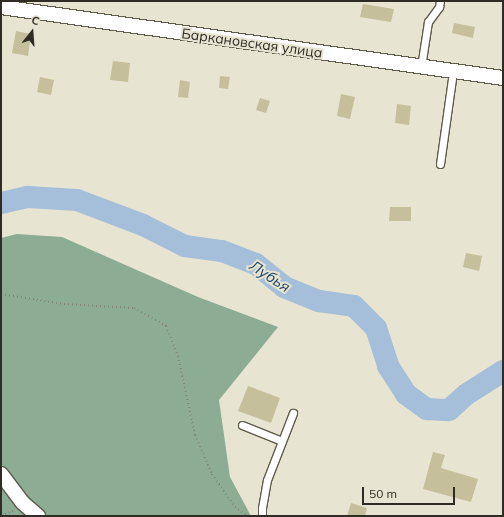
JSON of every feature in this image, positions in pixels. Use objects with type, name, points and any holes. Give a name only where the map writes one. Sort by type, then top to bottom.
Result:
[{"type":"street","name":"Баркановская улица","points":[[1,7],[503,78]]},
{"type":"street","points":[[1,474],[23,503],[38,516]]},
{"type":"lane","points":[[421,67],[428,22],[439,7],[440,1]]},
{"type":"lane","points":[[440,164],[453,71]]},
{"type":"lane","points":[[262,516],[262,508],[268,480],[293,413]]},
{"type":"lane","points":[[242,425],[282,441]]},
{"type":"path","points":[[1,294],[64,304],[134,308],[166,326],[178,356],[195,435],[212,474],[235,507],[248,516]]},
{"type":"green space","points":[[17,234],[62,237],[198,297],[278,327],[219,400],[230,477],[251,516],[1,516],[1,238]]},
{"type":"building","points":[[363,4],[394,9],[391,22],[360,17]]},
{"type":"building","points":[[454,23],[475,27],[473,38],[452,33]]},
{"type":"building","points":[[16,31],[31,34],[28,56],[12,53]]},
{"type":"building","points":[[113,61],[130,63],[128,82],[110,80]]},
{"type":"building","points":[[220,76],[230,77],[228,89],[219,88]]},
{"type":"building","points":[[40,77],[54,80],[51,95],[37,92]]},
{"type":"building","points":[[180,80],[190,82],[188,98],[178,97]]},
{"type":"building","points":[[341,94],[355,97],[350,119],[337,116]]},
{"type":"building","points":[[260,98],[270,101],[266,113],[256,110]]},
{"type":"building","points":[[397,104],[411,106],[409,125],[395,123]]},
{"type":"building","points":[[390,207],[411,207],[411,221],[389,221]]},
{"type":"building","points":[[466,253],[482,256],[479,271],[463,267]]},
{"type":"building","points":[[248,386],[280,398],[271,423],[238,411]]},
{"type":"building","points":[[433,452],[445,455],[441,468],[478,479],[471,502],[423,489]]},
{"type":"building","points":[[351,503],[367,508],[365,516],[347,516]]},
{"type":"waterway","name":"Лубья","points":[[1,203],[28,197],[77,200],[143,225],[185,246],[222,251],[256,264],[284,287],[319,301],[354,306],[376,328],[388,366],[406,394],[427,409],[449,410],[467,394],[503,371]]}]
